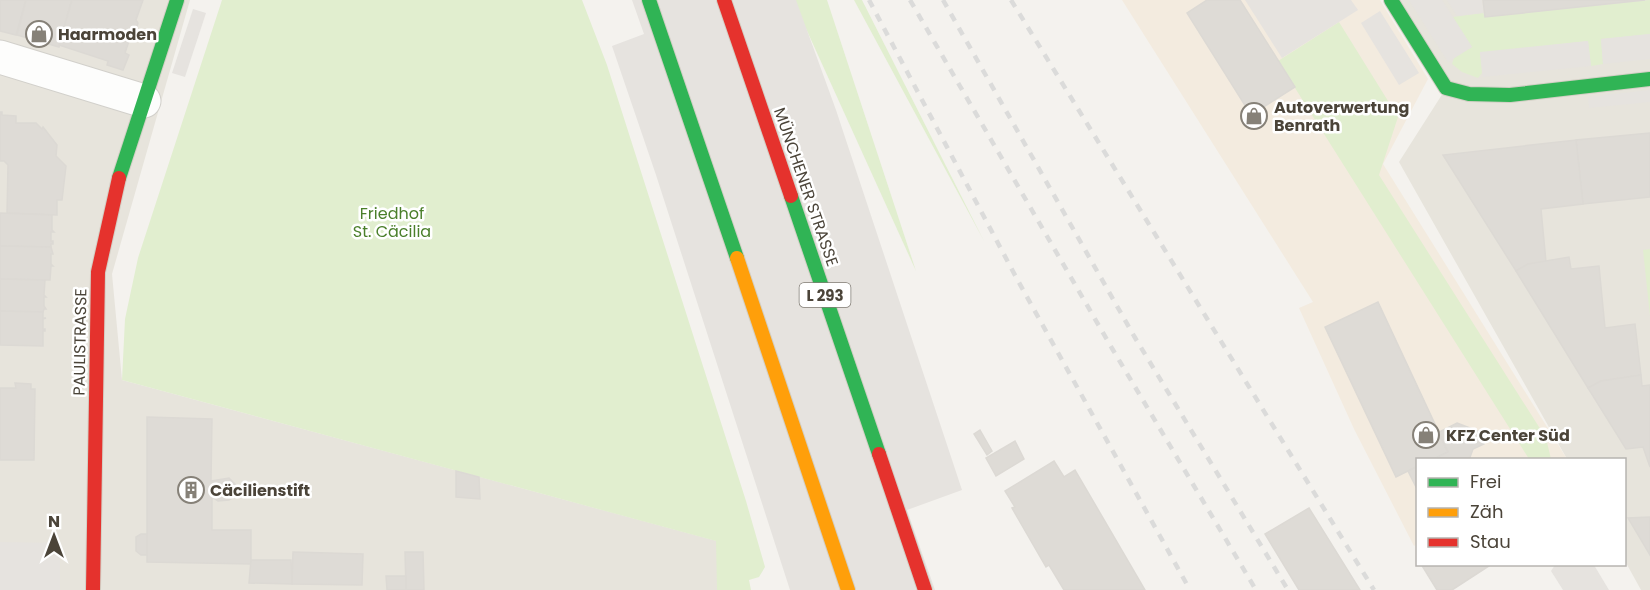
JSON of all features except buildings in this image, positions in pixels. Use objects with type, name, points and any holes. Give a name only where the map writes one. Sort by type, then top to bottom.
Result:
[{"type":"main road","name":"PAULISTRASSE","points":[[93,590],[98,272],[119,177],[130,97],[177,0]]},
{"type":"main road","points":[[649,0],[848,590]]},
{"type":"main road","name":"MÜNCHENER STRASSE","points":[[724,0],[925,590]]},
{"type":"main road","points":[[1391,0],[1446,88],[1469,94],[1510,95],[1650,79]]},
{"type":"street","points":[[0,57],[130,97]]},
{"type":"shaded area","points":[[0,0],[190,0],[112,274],[122,380],[717,541],[727,590],[0,590]]},
{"type":"shaded area","points":[[632,0],[796,0],[836,110],[962,490],[907,510],[935,590],[790,590],[612,46],[644,34]]},
{"type":"shaded area","points":[[1122,0],[1380,0],[1428,79],[1383,164],[1566,458],[1416,458],[1416,544],[1414,546],[1354,429],[1299,308],[1313,302]]},
{"type":"shaded area","points":[[1245,0],[1351,0],[1358,10],[1282,58]]},
{"type":"shaded area","points":[[1399,0],[1650,0],[1650,590],[1641,590],[1626,563],[1626,458],[1566,458],[1399,162],[1450,82]]},
{"type":"shaded area","points":[[1409,0],[1442,0],[1472,47],[1448,62]]},
{"type":"shaded area","points":[[1447,0],[1482,0],[1483,13],[1457,16]]},
{"type":"shaded area","points":[[193,9],[206,13],[185,77],[172,73]]},
{"type":"shaded area","points":[[1380,11],[1419,73],[1399,85],[1361,23]]},
{"type":"shaded area","points":[[1650,34],[1650,59],[1603,64],[1601,39]]},
{"type":"shaded area","points":[[1588,41],[1591,66],[1483,77],[1480,52]]},
{"type":"shaded area","points":[[1650,90],[1650,102],[1589,108],[1588,97]]},
{"type":"shaded area","points":[[0,542],[60,543],[60,590],[0,590]]},
{"type":"shaded area","points":[[1554,566],[1595,566],[1609,590],[1563,590],[1551,571]]},
{"type":"green space","name":"Friedhof St. Cäcilia","points":[[222,0],[582,0],[607,65],[765,567],[759,577],[749,580],[751,590],[717,590],[716,541],[122,380],[125,319],[138,258]]},
{"type":"green space","points":[[793,0],[827,0],[916,271]]},
{"type":"green space","points":[[854,0],[862,0],[984,241]]},
{"type":"green space","points":[[1650,0],[1650,34],[1601,39],[1603,64],[1591,66],[1588,41],[1480,53],[1482,73],[1478,78],[1462,72],[1452,64],[1454,58],[1472,47],[1453,17],[1483,13],[1485,17]]},
{"type":"green space","points":[[1339,22],[1398,117],[1379,175],[1546,438],[1551,458],[1528,458],[1278,61]]},
{"type":"green space","points":[[1650,249],[1650,316],[1643,250]]},
{"type":"railway","points":[[869,0],[1017,279],[1190,590]]},
{"type":"railway","points":[[910,0],[1113,350],[1256,590]]},
{"type":"railway","points":[[943,0],[1134,336],[1288,590]]},
{"type":"railway","points":[[1011,0],[1374,590]]},
{"type":"traffic: fast","points":[[119,178],[177,0]]},
{"type":"traffic: fast","points":[[649,0],[737,258]]},
{"type":"traffic: fast","points":[[1391,0],[1446,88],[1469,94],[1510,95],[1650,79]]},
{"type":"traffic: fast","points":[[791,196],[879,454]]},
{"type":"traffic: slow","points":[[737,258],[848,590]]},
{"type":"traffic: jam","points":[[724,0],[791,196]]},
{"type":"traffic: jam","points":[[93,590],[98,272],[119,178]]},
{"type":"traffic: jam","points":[[879,454],[925,590]]},
{"type":"place","name":"Haarmoden","points":[[39,34]]},
{"type":"place","name":"Autoverwertung Benrath","points":[[1254,116]]},
{"type":"place","name":"KFZ Center Süd","points":[[1426,435]]},
{"type":"place","name":"Cäcilienstift","points":[[191,490]]}]
